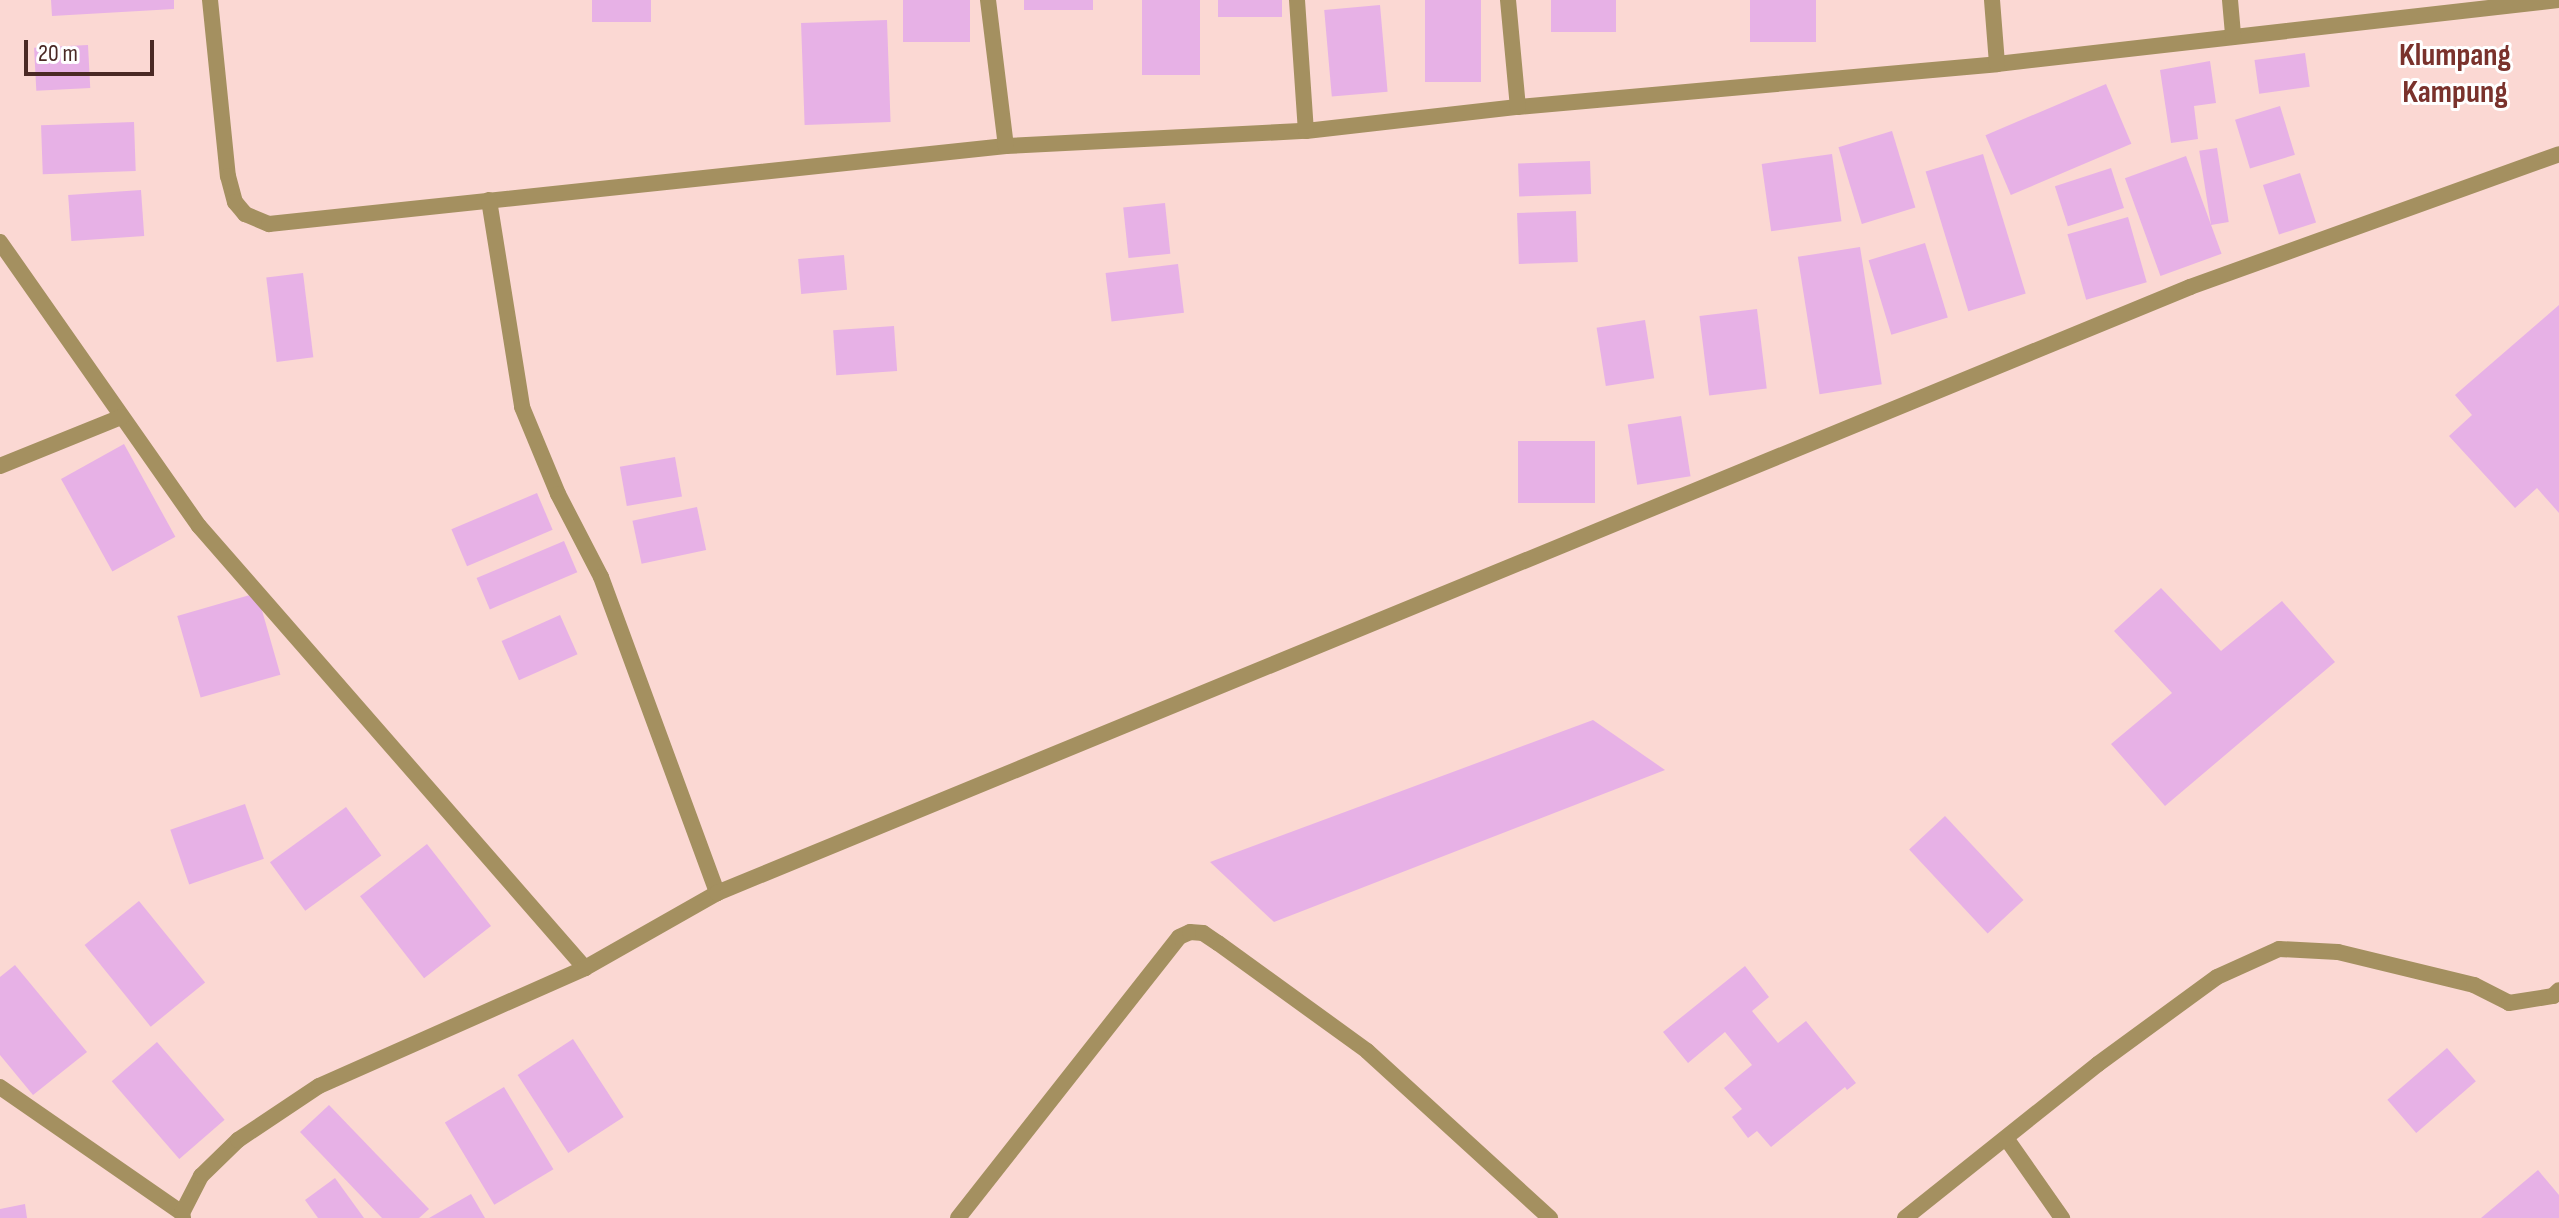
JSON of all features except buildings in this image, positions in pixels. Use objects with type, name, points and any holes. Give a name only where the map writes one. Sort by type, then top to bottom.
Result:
[{"type":"street","points":[[210,0],[228,176],[235,202],[245,214],[269,224],[1006,146],[1306,131],[1518,107],[1997,64],[2559,0]]},
{"type":"street","points":[[988,0],[1006,146]]},
{"type":"street","points":[[1297,0],[1306,131]]},
{"type":"street","points":[[1508,0],[1518,107]]},
{"type":"street","points":[[1992,0],[1997,64]]},
{"type":"street","points":[[2230,0],[2233,37]]},
{"type":"street","points":[[0,1087],[182,1216],[201,1176],[238,1140],[319,1086],[585,968],[717,893],[2190,287],[2559,154]]},
{"type":"street","points":[[489,200],[522,407],[558,494],[601,577],[717,893]]},
{"type":"street","points":[[0,242],[199,526],[585,968]]},
{"type":"street","points":[[0,466],[121,417]]},
{"type":"street","points":[[958,1218],[1179,937],[1190,932],[1211,938],[1367,1051],[1547,1217]]},
{"type":"street","points":[[1905,1218],[2098,1064],[2217,977],[2279,949],[2338,952],[2474,985],[2509,1003],[2553,996],[2559,990]]},
{"type":"street","points":[[2006,1138],[2062,1218]]},
{"type":"district","name":"Klumpang Kampung","points":[[2455,76]]}]
